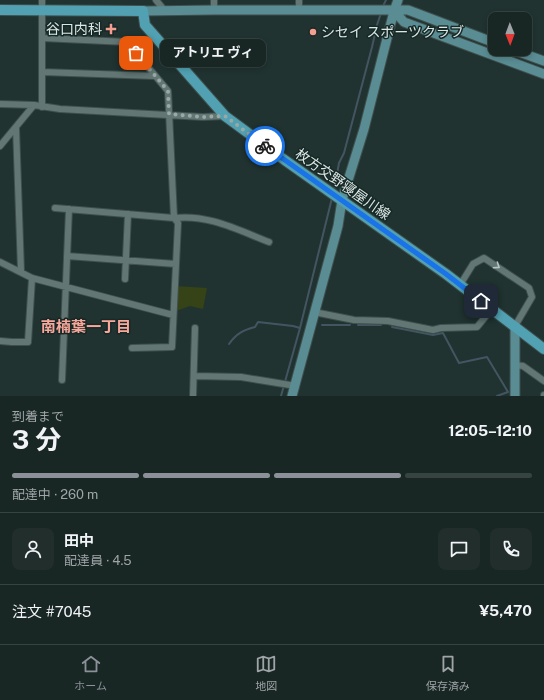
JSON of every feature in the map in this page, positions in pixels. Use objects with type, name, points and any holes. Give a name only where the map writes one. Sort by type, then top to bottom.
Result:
[{"type":"main road","points":[[0,10],[143,11]]},
{"type":"main road","name":"枚方交野寝屋川線","points":[[143,11],[145,25],[175,61],[225,116],[446,274],[491,310],[515,326],[544,349]]},
{"type":"main road","name":"枚方交野寝屋川線","points":[[515,326],[544,342]]},
{"type":"street","points":[[42,0],[42,107]]},
{"type":"street","points":[[156,0],[165,11]]},
{"type":"street","points":[[299,0],[299,11]]},
{"type":"street","points":[[292,396],[296,386],[314,312],[338,226],[342,200],[364,129],[398,0]]},
{"type":"street","points":[[143,11],[165,11],[214,5],[299,11],[408,10],[488,40]]},
{"type":"street","points":[[394,11],[404,22],[544,74]]},
{"type":"street","points":[[42,38],[127,42],[168,91],[174,218],[178,223],[172,347],[132,348]]},
{"type":"street","points":[[530,56],[544,61]]},
{"type":"street","points":[[42,72],[155,76]]},
{"type":"street","points":[[0,104],[203,117],[225,116]]},
{"type":"street","points":[[0,146],[34,105]]},
{"type":"street","points":[[16,127],[21,271]]},
{"type":"street","points":[[55,208],[174,218],[188,216],[210,220],[239,229],[269,242]]},
{"type":"street","points":[[62,380],[69,210]]},
{"type":"street","points":[[125,279],[128,214]]},
{"type":"street","points":[[67,256],[176,264]]},
{"type":"street","points":[[460,285],[473,264],[484,258],[529,288],[532,297],[515,326],[513,395]]},
{"type":"street","points":[[0,262],[21,271],[32,278],[173,315]]},
{"type":"street","points":[[0,341],[28,342],[32,278]]},
{"type":"street","points":[[314,312],[354,320],[388,321],[433,330],[441,328],[477,327],[491,310]]},
{"type":"street","points":[[193,396],[195,328]]},
{"type":"street","points":[[515,365],[523,366],[544,381]]},
{"type":"street","points":[[194,376],[241,377],[296,386]]},
{"type":"green space","points":[[175,286],[207,288],[203,309],[190,306],[173,312]]},
{"type":"waterway","points":[[383,6],[386,0]]},
{"type":"waterway","points":[[334,190],[339,163],[344,153],[381,13]]},
{"type":"waterway","points":[[281,396],[300,328],[332,198]]},
{"type":"waterway","points":[[229,344],[237,335],[243,331],[255,327],[258,322],[300,328]]},
{"type":"waterway","points":[[322,325],[350,325]]},
{"type":"waterway","points":[[358,325],[381,325]]},
{"type":"waterway","points":[[392,327],[433,335],[443,333],[459,363],[487,357],[508,392],[497,396]]},
{"type":"way so far","points":[[136,53],[168,91],[169,114],[203,117],[225,116],[265,146]]},
{"type":"place","name":"谷口内科","points":[[111,29]]},
{"type":"place","name":"シセイ スポーツクラブ","points":[[313,32]]},
{"type":"place","name":"アトリエ ヴィ","points":[[136,53]]},
{"type":"district","name":"南楠葉一丁目","points":[[86,326]]},
{"type":"route","points":[[265,146],[446,274],[481,301]]}]
